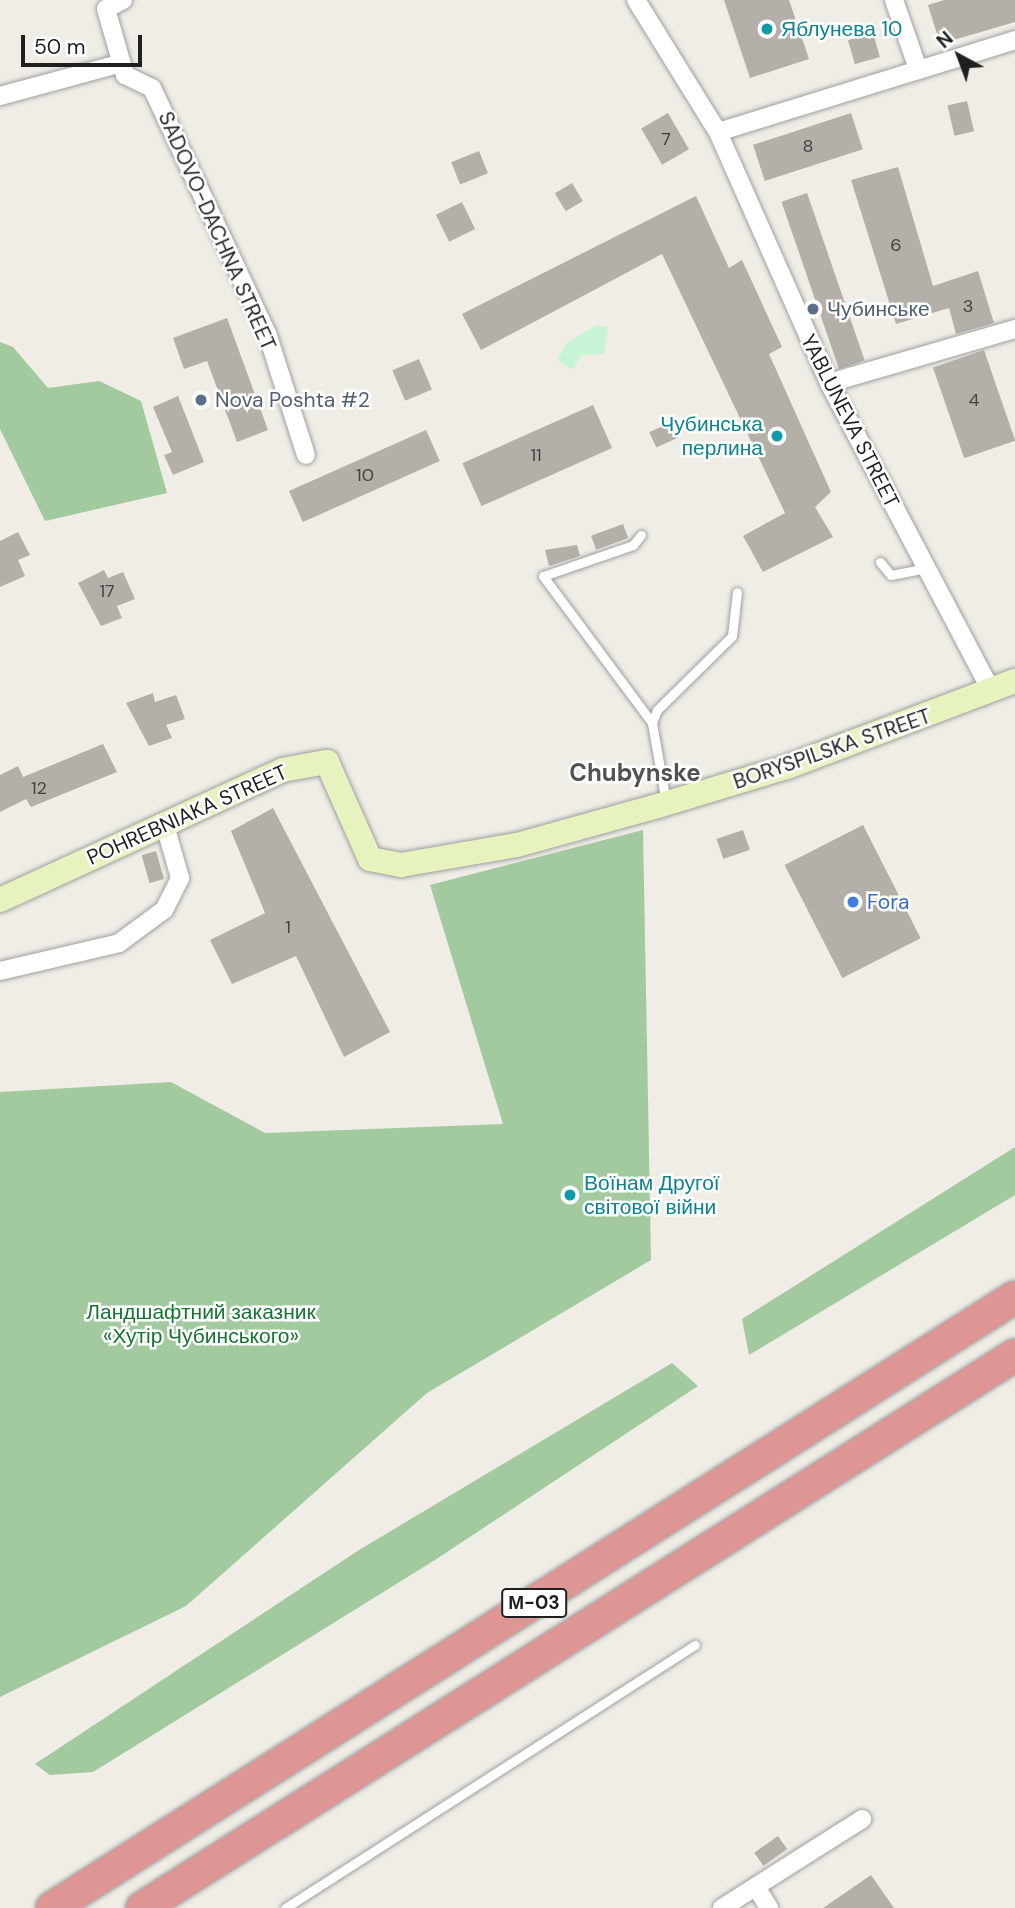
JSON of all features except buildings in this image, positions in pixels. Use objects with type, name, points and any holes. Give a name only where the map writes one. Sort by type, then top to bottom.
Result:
[{"type":"highway","name":"М-03","points":[[52,1908],[1015,1297]]},
{"type":"highway","name":"М-03","points":[[142,1908],[195,1882],[1015,1355]]},
{"type":"street","points":[[0,96],[122,63],[106,9],[123,0]]},
{"type":"street","name":"YABLUNEVA STREET","points":[[636,0],[718,132],[829,383],[992,692]]},
{"type":"street","points":[[894,0],[918,69]]},
{"type":"street","points":[[718,132],[1015,40]]},
{"type":"street","name":"SADOVO-DACHNA STREET","points":[[122,63],[125,75],[152,88],[158,100],[267,334],[306,455]]},
{"type":"street","points":[[829,383],[1015,329]]},
{"type":"street","name":"BORYSPILSKA STREET","points":[[401,865],[517,845],[666,804],[992,692],[1015,681]]},
{"type":"street","name":"POHREBNIAKA STREET","points":[[0,900],[164,822],[282,770],[327,762],[370,859],[401,865]]},
{"type":"street","points":[[0,971],[119,943],[164,909],[180,878],[164,822]]},
{"type":"street","points":[[722,1908],[862,1819]]},
{"type":"street","points":[[756,1887],[769,1908]]},
{"type":"lane","points":[[641,535],[633,545],[543,576],[652,723],[666,804]]},
{"type":"lane","points":[[880,562],[891,575],[926,568]]},
{"type":"lane","points":[[652,723],[657,710],[732,636],[737,592]]},
{"type":"lane","points":[[285,1908],[695,1644]]},
{"type":"green space","points":[[597,325],[608,327],[604,354],[582,355],[572,370],[557,360],[566,343]]},
{"type":"green space","points":[[0,342],[13,347],[48,388],[99,381],[141,401],[167,493],[45,521],[0,429]]},
{"type":"green space","name":"Ландшафтний заказник «Хутір Чубинського»","points":[[643,830],[651,1260],[427,1393],[186,1606],[0,1697],[0,1092],[171,1082],[265,1133],[503,1124],[430,885]]},
{"type":"green space","points":[[1015,1147],[1015,1195],[749,1355],[742,1319]]},
{"type":"green space","points":[[672,1363],[698,1386],[435,1560],[93,1772],[50,1775],[35,1764],[359,1550]]},
{"type":"place","name":"Яблунева 10","points":[[767,29]]},
{"type":"place","name":"Чубинське","points":[[813,309]]},
{"type":"place","name":"Nova Poshta #2","points":[[201,400]]},
{"type":"place","name":"Чубинська перлина","points":[[777,436]]},
{"type":"place","name":"Fora","points":[[853,902]]},
{"type":"place","name":"Воїнам Другої світової війни","points":[[570,1195]]},
{"type":"district","name":"Chubynske","points":[[635,773]]}]
